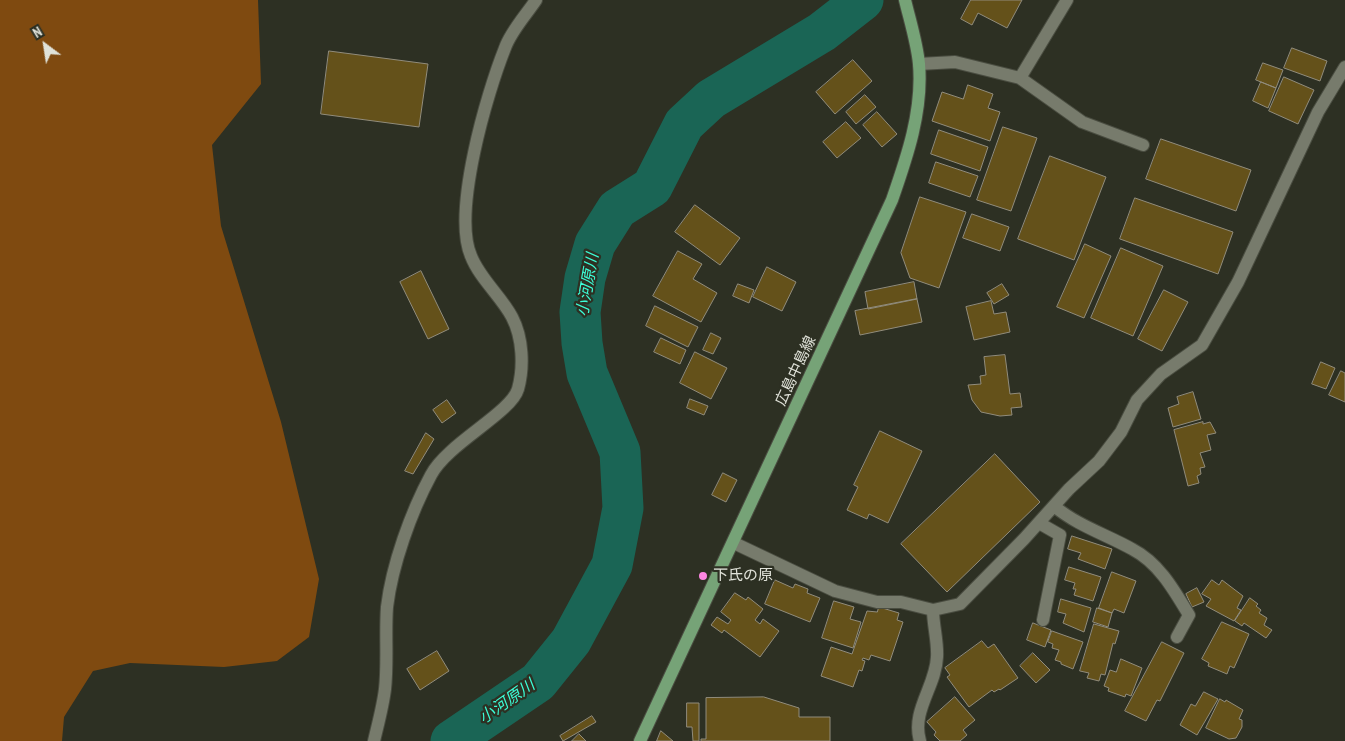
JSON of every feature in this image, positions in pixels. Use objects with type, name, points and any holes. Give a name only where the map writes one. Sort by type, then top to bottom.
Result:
[{"type":"main road","name":"広島中島線","points":[[640,741],[734,543],[892,200],[909,151],[919,92],[919,64],[907,6]]},
{"type":"street","points":[[374,741],[385,690],[388,606],[401,550],[421,495],[432,472],[447,454],[490,419],[517,391],[522,356],[519,337],[512,317],[470,256],[465,219],[469,183],[481,124],[505,46],[536,0]]},
{"type":"street","points":[[1020,78],[1067,0]]},
{"type":"street","points":[[919,64],[955,62],[1020,78],[1082,122],[1144,145]]},
{"type":"street","points":[[734,543],[835,591],[877,602],[901,602],[933,610],[960,604],[1099,461],[1121,432],[1138,400],[1162,374],[1202,346],[1238,282],[1318,112],[1345,67]]},
{"type":"street","points":[[1054,506],[1070,519],[1133,549],[1169,581],[1189,615],[1177,638]]},
{"type":"street","points":[[1039,523],[1060,535],[1043,620]]},
{"type":"street","points":[[920,741],[918,732],[921,710],[937,657],[933,610]]},
{"type":"shaded area","points":[[0,0],[258,0],[261,84],[212,145],[221,226],[281,422],[319,579],[309,637],[277,661],[224,667],[130,663],[93,671],[64,717],[62,741],[0,741]]},
{"type":"building","points":[[971,0],[1022,0],[1007,28],[978,13],[972,25],[961,19]]},
{"type":"building","points":[[1292,48],[1327,61],[1320,81],[1284,68]]},
{"type":"building","points":[[329,51],[428,64],[419,127],[321,114]]},
{"type":"building","points":[[853,60],[872,81],[835,114],[816,92]]},
{"type":"building","points":[[1263,63],[1283,70],[1276,88],[1256,80]]},
{"type":"building","points":[[1284,77],[1314,90],[1298,124],[1269,111]]},
{"type":"building","points":[[1261,82],[1276,88],[1268,108],[1253,101]]},
{"type":"building","points":[[968,85],[993,94],[988,108],[1000,112],[990,141],[932,121],[942,92],[963,99]]},
{"type":"building","points":[[865,95],[876,107],[856,124],[846,112]]},
{"type":"building","points":[[877,112],[897,134],[882,147],[863,125]]},
{"type":"building","points":[[846,122],[861,138],[837,158],[823,142]]},
{"type":"building","points":[[1003,127],[1037,138],[1011,211],[977,200]]},
{"type":"building","points":[[939,130],[988,147],[980,171],[931,154]]},
{"type":"building","points":[[1161,139],[1251,170],[1236,211],[1146,179]]},
{"type":"building","points":[[1050,156],[1106,177],[1074,260],[1018,239]]},
{"type":"building","points":[[936,162],[978,176],[970,197],[929,183]]},
{"type":"building","points":[[920,197],[966,212],[939,288],[910,278],[901,253]]},
{"type":"building","points":[[1135,198],[1233,232],[1218,274],[1120,239]]},
{"type":"building","points":[[695,205],[740,238],[720,265],[675,232]]},
{"type":"building","points":[[972,214],[1009,227],[1000,251],[963,238]]},
{"type":"building","points":[[1085,244],[1111,256],[1084,318],[1057,307]]},
{"type":"building","points":[[1121,248],[1163,266],[1133,336],[1091,318]]},
{"type":"building","points":[[678,251],[702,264],[693,279],[717,293],[701,322],[653,296]]},
{"type":"building","points":[[767,267],[796,282],[782,311],[753,297]]},
{"type":"building","points":[[421,271],[449,329],[428,339],[400,282]]},
{"type":"building","points":[[914,282],[917,299],[868,309],[865,292]]},
{"type":"building","points":[[738,284],[754,290],[749,303],[733,296]]},
{"type":"building","points":[[1002,284],[1009,295],[994,304],[987,293]]},
{"type":"building","points":[[1164,290],[1188,302],[1162,351],[1138,339]]},
{"type":"building","points":[[917,299],[922,322],[860,335],[855,311]]},
{"type":"building","points":[[991,301],[994,314],[1006,312],[1010,332],[974,340],[966,307]]},
{"type":"building","points":[[655,306],[698,327],[688,347],[646,326]]},
{"type":"building","points":[[711,333],[721,338],[713,354],[703,350]]},
{"type":"building","points":[[661,338],[686,350],[680,364],[654,352]]},
{"type":"building","points":[[695,352],[727,368],[711,399],[680,383]]},
{"type":"building","points":[[1005,355],[1010,394],[1020,393],[1022,407],[1011,408],[1012,415],[1000,416],[981,412],[972,400],[968,385],[981,384],[980,376],[986,375],[984,357]]},
{"type":"building","points":[[1321,362],[1335,368],[1326,389],[1312,384]]},
{"type":"building","points":[[1341,371],[1345,373],[1345,402],[1329,395]]},
{"type":"building","points":[[1193,392],[1201,419],[1173,427],[1168,408],[1179,404],[1177,397]]},
{"type":"building","points":[[690,399],[708,406],[704,415],[687,408]]},
{"type":"building","points":[[447,400],[456,413],[442,423],[433,410]]},
{"type":"building","points":[[1203,422],[1203,424],[1210,422],[1216,433],[1207,435],[1211,450],[1200,453],[1205,467],[1200,468],[1201,474],[1197,476],[1199,483],[1188,486],[1174,430]]},
{"type":"building","points":[[880,431],[922,451],[888,523],[869,514],[867,519],[847,510],[858,487],[854,485]]},
{"type":"building","points":[[426,433],[434,439],[413,474],[405,471]]},
{"type":"building","points":[[995,454],[1040,502],[947,592],[901,544]]},
{"type":"building","points":[[723,473],[737,480],[726,502],[712,495]]},
{"type":"building","points":[[1072,536],[1112,549],[1105,569],[1078,559],[1081,553],[1068,549]]},
{"type":"building","points":[[1069,567],[1101,577],[1093,601],[1074,595],[1075,583],[1065,580]]},
{"type":"building","points":[[1112,572],[1136,581],[1124,613],[1114,609],[1112,613],[1099,608]]},
{"type":"building","points":[[775,580],[793,588],[795,584],[808,589],[807,593],[820,598],[810,622],[765,604]]},
{"type":"building","points":[[1212,580],[1219,585],[1222,580],[1243,596],[1237,608],[1241,610],[1234,621],[1206,606],[1211,599],[1202,594]]},
{"type":"building","points":[[1197,588],[1204,602],[1192,607],[1186,594]]},
{"type":"building","points":[[735,593],[746,600],[748,597],[763,609],[755,620],[760,624],[763,619],[779,631],[760,657],[724,630],[722,633],[711,625],[717,617],[728,624],[731,620],[721,612]]},
{"type":"building","points":[[1250,598],[1258,604],[1256,606],[1261,610],[1259,613],[1267,618],[1264,625],[1272,630],[1266,638],[1244,623],[1242,626],[1235,621]]},
{"type":"building","points":[[1061,599],[1091,608],[1084,632],[1063,623],[1066,614],[1058,612]]},
{"type":"building","points":[[834,601],[854,607],[850,619],[861,622],[853,648],[822,638]]},
{"type":"building","points":[[879,607],[899,613],[897,620],[903,622],[890,661],[871,655],[869,660],[863,658],[862,660],[865,661],[862,671],[859,670],[853,687],[821,676],[831,647],[852,654],[867,611],[877,612]]},
{"type":"building","points":[[1097,608],[1112,613],[1108,627],[1093,622]]},
{"type":"building","points":[[1222,622],[1249,634],[1234,668],[1230,666],[1227,674],[1208,666],[1209,663],[1202,659]]},
{"type":"building","points":[[1033,623],[1051,630],[1045,647],[1027,640]]},
{"type":"building","points":[[1094,624],[1119,631],[1115,644],[1113,643],[1105,675],[1101,674],[1099,681],[1087,678],[1089,673],[1080,671]]},
{"type":"building","points":[[1052,631],[1083,642],[1073,669],[1055,660],[1059,650],[1052,648],[1053,644],[1048,642]]},
{"type":"building","points":[[982,641],[988,648],[994,644],[1018,678],[1000,690],[994,692],[992,690],[969,707],[947,677],[950,675],[945,668]]},
{"type":"building","points":[[1162,642],[1184,653],[1160,701],[1157,700],[1146,721],[1125,711]]},
{"type":"building","points":[[437,651],[449,671],[420,690],[407,669]]},
{"type":"building","points":[[1033,653],[1050,670],[1036,683],[1020,666]]},
{"type":"building","points":[[1121,659],[1142,668],[1131,696],[1126,694],[1125,697],[1108,691],[1109,688],[1104,686],[1110,670],[1116,672]]},
{"type":"building","points":[[1204,692],[1218,699],[1197,735],[1180,725],[1191,704],[1195,706]]},
{"type":"building","points":[[764,697],[799,708],[799,717],[830,717],[830,741],[701,741],[701,739],[706,739],[706,698]]},
{"type":"building","points":[[955,697],[975,720],[963,730],[967,735],[960,741],[940,741],[934,735],[936,732],[927,722]]},
{"type":"building","points":[[1220,699],[1225,702],[1226,700],[1243,710],[1239,719],[1242,720],[1242,727],[1236,738],[1229,739],[1206,728]]},
{"type":"building","points":[[687,703],[699,703],[699,741],[693,741],[692,727],[687,727]]},
{"type":"building","points":[[592,716],[596,722],[563,741],[560,736]]},
{"type":"building","points":[[661,731],[673,741],[657,741]]},
{"type":"building","points":[[579,734],[586,741],[572,741]]},
{"type":"waterway","name":"小河原川","points":[[451,741],[538,682],[571,641],[612,565],[623,508],[620,452],[587,373],[582,343],[580,312],[585,278],[595,244],[617,209],[652,187],[684,124],[711,99],[822,32],[863,0]]},
{"type":"place","name":"下氏の原","points":[[703,576]]}]
